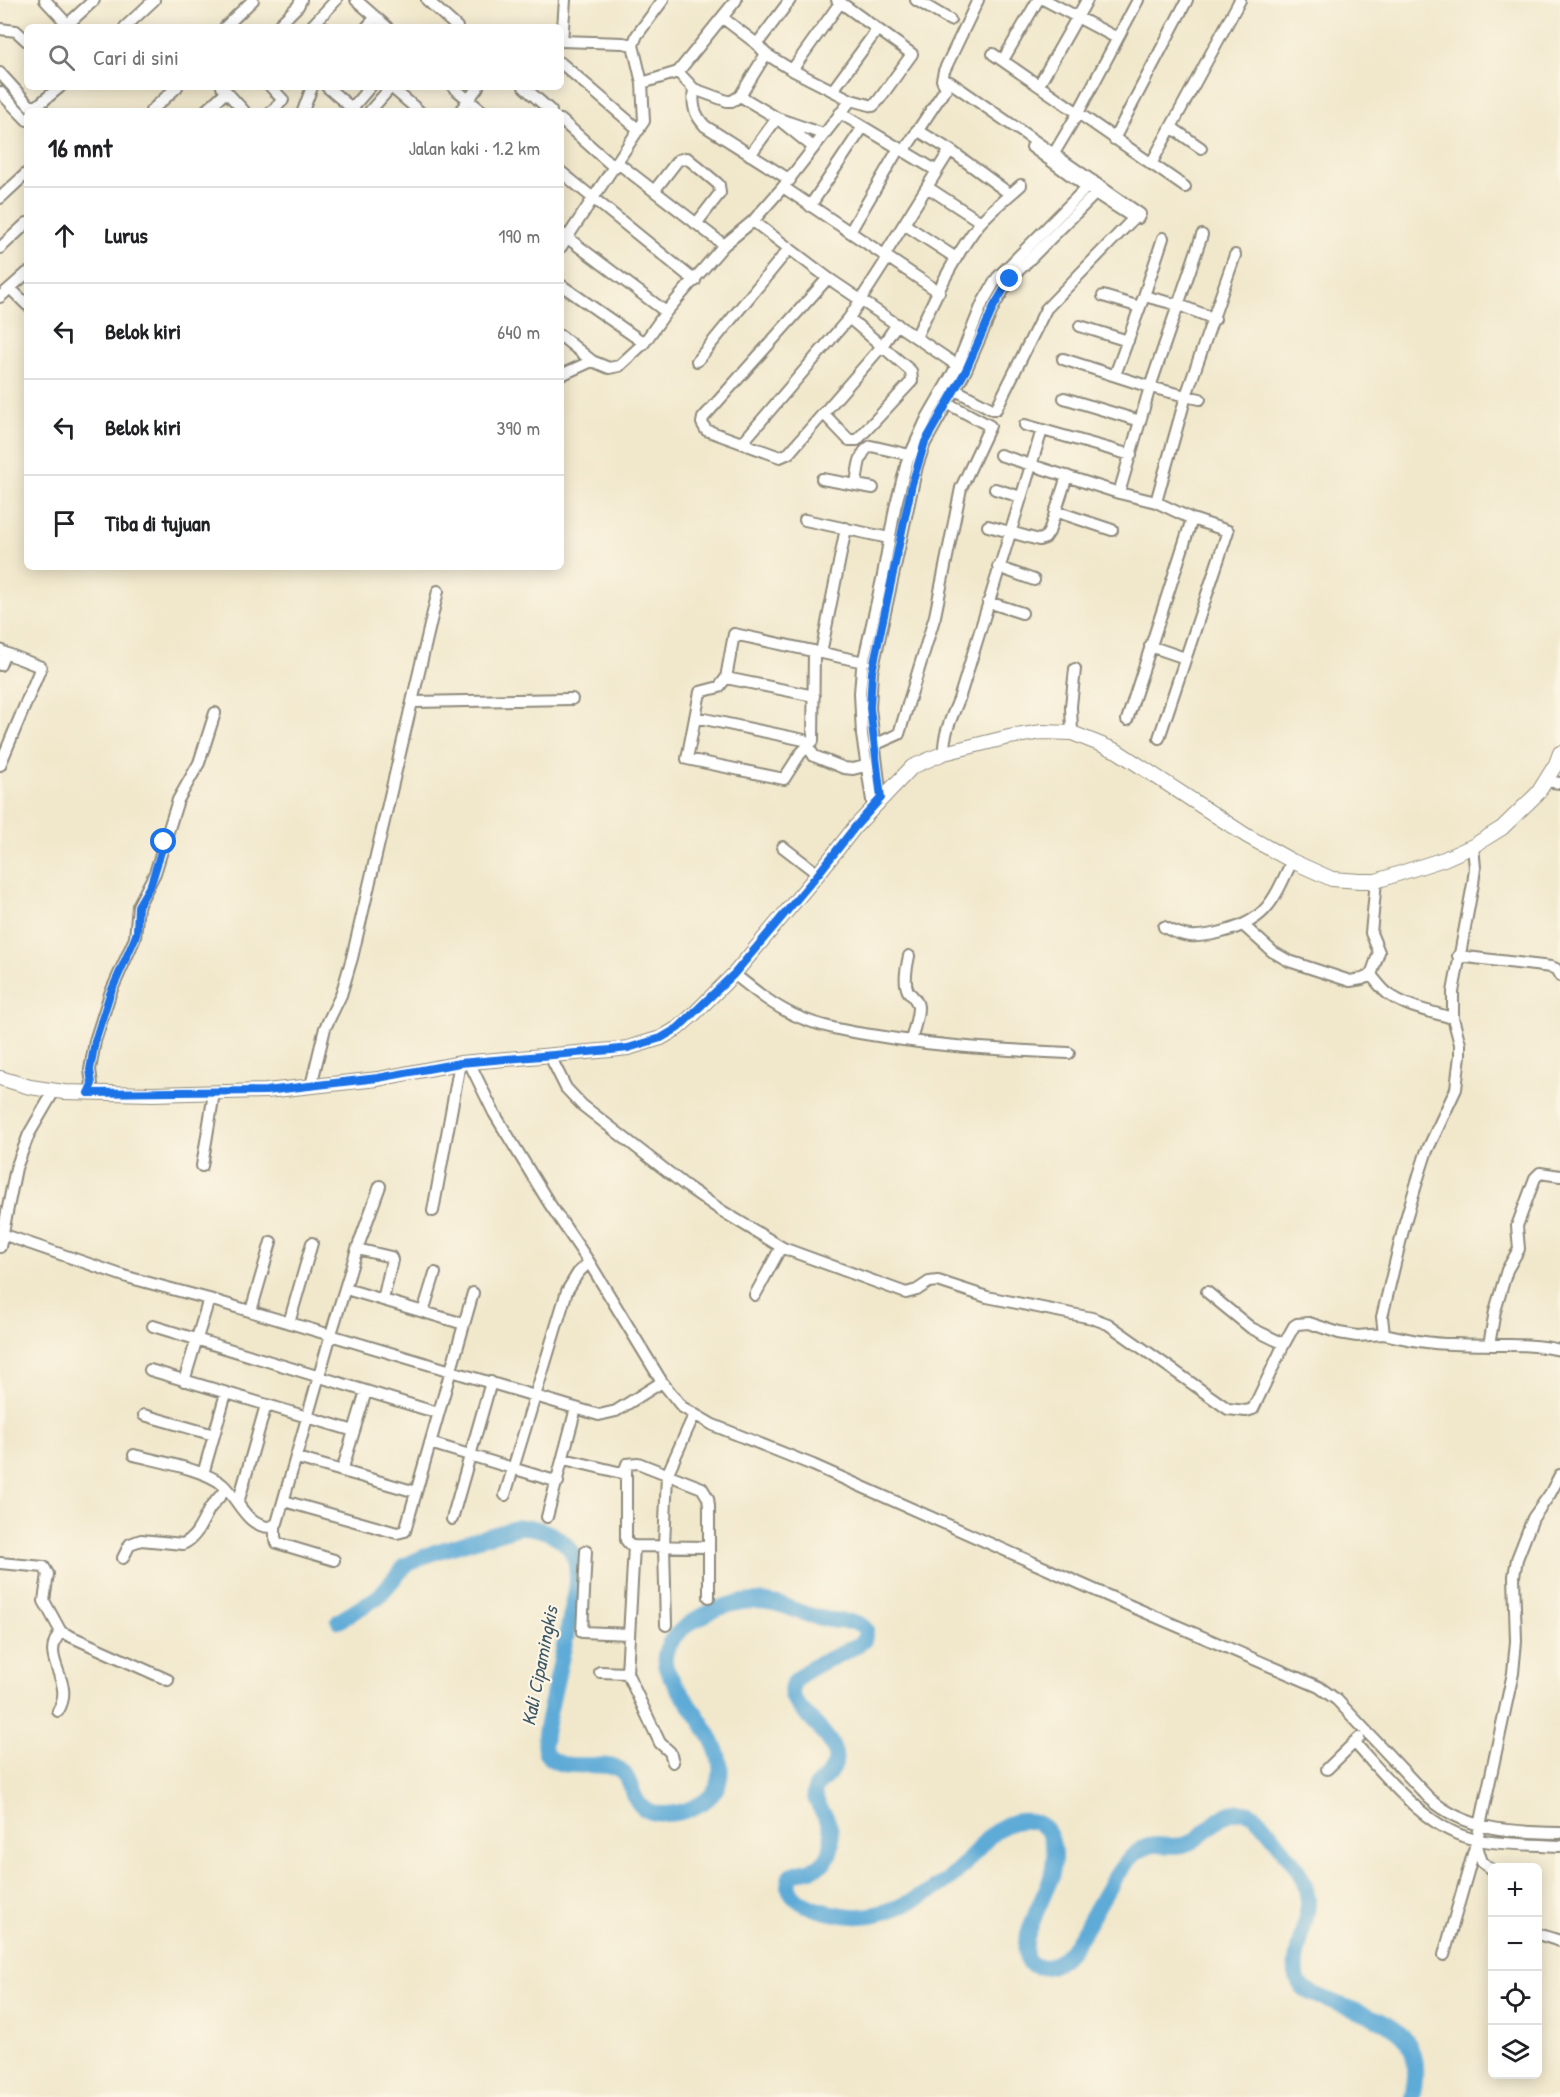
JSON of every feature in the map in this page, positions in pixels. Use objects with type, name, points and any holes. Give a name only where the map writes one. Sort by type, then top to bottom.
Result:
[{"type":"street","points":[[45,0],[68,24]]},
{"type":"street","points":[[70,24],[94,0]]},
{"type":"street","points":[[129,24],[154,0]]},
{"type":"street","points":[[228,24],[253,0]]},
{"type":"street","points":[[280,24],[301,0]]},
{"type":"street","points":[[314,24],[336,0]]},
{"type":"street","points":[[356,0],[384,24]]},
{"type":"street","points":[[427,0],[454,24]]},
{"type":"street","points":[[563,24],[565,0]]},
{"type":"street","points":[[564,238],[616,166],[644,121],[642,83],[633,45],[637,35],[663,0]]},
{"type":"street","points":[[642,83],[678,72],[736,0]]},
{"type":"street","points":[[757,44],[790,0]]},
{"type":"street","points":[[916,0],[930,4],[950,20]]},
{"type":"street","points":[[850,232],[946,83],[944,71],[978,0]]},
{"type":"street","points":[[1038,0],[998,57],[1185,187]]},
{"type":"street","points":[[1045,0],[1117,38]]},
{"type":"street","points":[[1039,85],[1087,0]]},
{"type":"street","points":[[1052,158],[1138,0]]},
{"type":"street","points":[[1114,139],[1187,0]]},
{"type":"street","points":[[1151,164],[1240,0]]},
{"type":"street","points":[[723,18],[757,44],[766,54],[792,70],[850,100],[870,106],[876,104],[912,54],[839,1],[792,70]]},
{"type":"street","points":[[370,24],[376,17]]},
{"type":"street","points":[[0,29],[16,31],[24,38]]},
{"type":"street","points":[[833,90],[877,30]]},
{"type":"street","points":[[564,41],[633,45]]},
{"type":"street","points":[[678,72],[694,89],[732,101],[740,96],[766,54]]},
{"type":"street","points":[[564,66],[639,130]]},
{"type":"street","points":[[0,73],[30,106],[37,106],[56,90]]},
{"type":"street","points":[[946,83],[1094,187],[1140,214],[1046,309],[996,409],[950,387]]},
{"type":"street","points":[[694,89],[693,107],[696,116],[705,126],[750,155],[787,183],[810,206],[939,292]]},
{"type":"street","points":[[154,108],[174,90]]},
{"type":"street","points":[[208,108],[223,90]]},
{"type":"street","points":[[225,90],[241,108]]},
{"type":"street","points":[[274,90],[283,100],[275,108]]},
{"type":"street","points":[[304,108],[311,90]]},
{"type":"street","points":[[331,90],[352,108]]},
{"type":"street","points":[[355,108],[368,90]]},
{"type":"street","points":[[373,108],[388,90]]},
{"type":"street","points":[[394,90],[416,108]]},
{"type":"street","points":[[456,90],[478,108]]},
{"type":"street","points":[[462,108],[476,90]]},
{"type":"street","points":[[527,90],[547,108]]},
{"type":"street","points":[[0,92],[24,117]]},
{"type":"street","points":[[740,96],[777,118],[813,147]]},
{"type":"street","points":[[564,338],[592,361],[609,368],[619,366],[644,343],[666,312],[724,245],[753,221],[787,183],[850,100]]},
{"type":"street","points":[[840,113],[936,171]]},
{"type":"street","points":[[750,155],[777,118]]},
{"type":"street","points":[[777,118],[823,134]]},
{"type":"street","points":[[564,123],[616,166],[654,191],[724,245]]},
{"type":"street","points":[[810,206],[863,127]]},
{"type":"street","points":[[1171,127],[1201,148]]},
{"type":"street","points":[[917,130],[950,150],[1010,194]]},
{"type":"street","points":[[743,442],[849,318],[950,150]]},
{"type":"street","points":[[654,191],[678,160],[687,158],[719,184],[720,188],[720,192],[696,224]]},
{"type":"street","points":[[564,174],[694,281]]},
{"type":"street","points":[[0,198],[24,177]]},
{"type":"street","points":[[916,337],[956,258],[981,222],[1021,185]]},
{"type":"street","points":[[927,187],[981,222]]},
{"type":"street","points":[[877,802],[860,715],[860,693],[864,662],[900,484],[910,455],[927,418],[961,368],[983,302],[997,278],[1094,187]]},
{"type":"street","points":[[753,221],[788,250],[961,368]]},
{"type":"street","points":[[904,224],[956,258]]},
{"type":"street","points":[[0,248],[24,226]]},
{"type":"street","points":[[1119,493],[1150,387],[1202,236]]},
{"type":"street","points":[[1115,375],[1163,238]]},
{"type":"street","points":[[564,240],[666,312]]},
{"type":"street","points":[[697,361],[788,250]]},
{"type":"street","points":[[1156,502],[1186,396],[1215,319],[1235,255]]},
{"type":"street","points":[[0,297],[24,276]]},
{"type":"street","points":[[828,278],[703,418],[702,423],[706,430],[780,457],[784,456],[824,414],[882,346],[897,324]]},
{"type":"street","points":[[564,287],[644,343]]},
{"type":"street","points":[[10,288],[24,302]]},
{"type":"street","points":[[1103,296],[1179,306],[1215,319]]},
{"type":"street","points":[[824,414],[849,440],[857,440],[912,381],[911,371],[849,318]]},
{"type":"street","points":[[1080,326],[1128,341]]},
{"type":"street","points":[[1063,359],[1150,387],[1200,399]]},
{"type":"street","points":[[564,374],[592,361]]},
{"type":"street","points":[[871,764],[874,745],[870,708],[872,672],[912,484],[925,442],[947,403],[950,387]]},
{"type":"street","points":[[1064,398],[1140,421]]},
{"type":"street","points":[[874,745],[899,734],[935,616],[961,489],[990,426],[947,403]]},
{"type":"street","points":[[1025,425],[1131,455]]},
{"type":"street","points":[[944,748],[947,729],[1042,430]]},
{"type":"street","points":[[856,485],[862,453],[867,448],[871,446],[910,455]]},
{"type":"street","points":[[1000,455],[1119,493],[1156,502],[1192,519],[1228,531],[1159,738]]},
{"type":"street","points":[[988,526],[1039,540],[1045,538],[1067,476]]},
{"type":"street","points":[[822,479],[873,488]]},
{"type":"street","points":[[995,489],[1021,497]]},
{"type":"street","points":[[1055,512],[1112,530]]},
{"type":"street","points":[[1127,720],[1192,519]]},
{"type":"street","points":[[805,520],[890,538]]},
{"type":"street","points":[[846,528],[818,652],[813,741],[800,754],[784,779],[687,759],[700,692],[719,687],[726,678],[734,634],[818,652],[864,662]]},
{"type":"street","points":[[998,567],[1034,580]]},
{"type":"street","points":[[312,1080],[325,1028],[341,995],[352,958],[398,760],[414,702],[438,591]]},
{"type":"street","points":[[988,602],[1022,613]]},
{"type":"street","points":[[1150,646],[1185,658]]},
{"type":"street","points":[[0,665],[3,652],[41,667],[0,765]]},
{"type":"street","points":[[1071,728],[1075,669]]},
{"type":"street","points":[[726,678],[814,696]]},
{"type":"street","points":[[414,702],[572,699]]},
{"type":"street","points":[[90,1089],[90,1070],[95,1041],[110,994],[137,931],[138,906],[155,873],[178,800],[199,763],[215,713]]},
{"type":"street","points":[[695,717],[804,740],[814,756],[844,768],[853,769],[871,764]]},
{"type":"street","points":[[0,1078],[54,1091],[90,1089],[213,1093],[266,1091],[312,1080],[378,1078],[465,1062],[628,1048],[661,1038],[678,1028],[734,974],[815,873],[877,802],[912,767],[944,748],[1071,728],[1117,751],[1247,836],[1292,861],[1332,879],[1376,881],[1444,859],[1473,846],[1502,828],[1553,782],[1560,753]]},
{"type":"street","points":[[1384,1334],[1382,1317],[1410,1203],[1426,1153],[1456,1089],[1460,1044],[1453,1018],[1453,992],[1473,884],[1475,868],[1473,846]]},
{"type":"street","points":[[783,847],[815,873]]},
{"type":"street","points":[[1164,927],[1191,937],[1206,936],[1244,926],[1268,907],[1292,861]]},
{"type":"street","points":[[1244,926],[1273,952],[1289,961],[1350,981],[1362,979],[1371,975],[1379,952],[1371,933],[1376,881]]},
{"type":"street","points":[[909,956],[906,983],[918,1006],[911,1041]]},
{"type":"street","points":[[1458,956],[1551,967],[1556,969],[1560,976]]},
{"type":"street","points":[[734,974],[770,1002],[794,1015],[846,1030],[911,1041],[1069,1053]]},
{"type":"street","points":[[1371,975],[1385,992],[1407,1004],[1453,1018]]},
{"type":"street","points":[[550,1056],[566,1088],[582,1105],[686,1186],[781,1247],[906,1293],[917,1290],[928,1282],[938,1281],[987,1297],[1092,1317],[1108,1324],[1228,1409],[1246,1411],[1253,1409],[1294,1326],[1302,1322],[1357,1336],[1384,1334],[1439,1344],[1560,1350]]},
{"type":"street","points":[[433,1211],[465,1062]]},
{"type":"street","points":[[465,1062],[549,1203],[589,1262],[662,1382],[682,1407],[694,1415],[1319,1687],[1337,1700],[1441,1808],[1456,1817],[1479,1826],[1560,1833]]},
{"type":"street","points":[[0,1246],[11,1183],[23,1147],[54,1091]]},
{"type":"street","points":[[202,1166],[213,1093]]},
{"type":"street","points":[[1490,1345],[1495,1311],[1507,1270],[1519,1249],[1517,1226],[1535,1178],[1540,1173],[1560,1176]]},
{"type":"street","points":[[134,1455],[203,1474],[222,1484],[256,1523],[267,1527],[275,1525],[279,1520],[357,1249],[380,1186]]},
{"type":"street","points":[[2,1234],[116,1273],[331,1334],[599,1415],[626,1406],[662,1382]]},
{"type":"street","points":[[251,1311],[271,1242]]},
{"type":"street","points":[[289,1323],[312,1243]]},
{"type":"street","points":[[756,1295],[781,1247]]},
{"type":"street","points":[[357,1249],[391,1257],[383,1300]]},
{"type":"street","points":[[505,1495],[567,1291],[578,1273],[589,1262]]},
{"type":"street","points":[[423,1312],[435,1273]]},
{"type":"street","points":[[346,1289],[464,1324]]},
{"type":"street","points":[[1207,1292],[1251,1328],[1284,1344]]},
{"type":"street","points":[[284,1501],[400,1533],[407,1528],[473,1293]]},
{"type":"street","points":[[184,1381],[209,1299]]},
{"type":"street","points":[[153,1326],[438,1413]]},
{"type":"street","points":[[150,1371],[354,1431]]},
{"type":"street","points":[[452,1519],[491,1382]]},
{"type":"street","points":[[342,1471],[366,1391]]},
{"type":"street","points":[[203,1474],[226,1393]]},
{"type":"street","points":[[238,1503],[266,1405]]},
{"type":"street","points":[[547,1517],[576,1408]]},
{"type":"street","points":[[144,1415],[214,1435]]},
{"type":"street","points":[[666,1625],[664,1546],[667,1475],[694,1415]]},
{"type":"street","points":[[430,1443],[558,1482]]},
{"type":"street","points":[[297,1458],[416,1492]]},
{"type":"street","points":[[564,1459],[626,1474]]},
{"type":"street","points":[[708,1547],[634,1546],[626,1540],[627,1464],[634,1463],[702,1488],[706,1492],[709,1506],[709,1597]]},
{"type":"street","points":[[1444,1955],[1476,1842],[1513,1673],[1516,1641],[1514,1576],[1517,1559],[1533,1518],[1550,1494],[1560,1474]]},
{"type":"street","points":[[123,1558],[133,1542],[141,1540],[183,1544],[188,1541],[197,1532],[211,1508],[226,1489]]},
{"type":"street","points":[[275,1525],[275,1537],[278,1543],[334,1560]]},
{"type":"street","points":[[634,1546],[627,1673],[660,1743],[670,1752],[673,1762]]},
{"type":"street","points":[[586,1551],[582,1632],[628,1634]]},
{"type":"street","points":[[0,1563],[47,1569],[44,1601],[61,1632],[168,1680]]},
{"type":"street","points":[[58,1712],[62,1705],[64,1691],[52,1649],[61,1632]]},
{"type":"street","points":[[600,1672],[627,1673]]},
{"type":"street","points":[[1327,1769],[1366,1731]]},
{"type":"street","points":[[1354,1742],[1406,1798],[1447,1829],[1476,1842],[1560,1846]]},
{"type":"street","points":[[1406,1798],[1418,1786]]},
{"type":"street","points":[[1528,1844],[1532,1832]]},
{"type":"street","points":[[1476,1842],[1482,1862],[1488,1867]]},
{"type":"street","points":[[1542,1935],[1560,1941]]},
{"type":"waterway","name":"Kali Cipamingkis","points":[[339,1621],[378,1597],[406,1565],[432,1553],[519,1527],[536,1528],[552,1534],[560,1539],[571,1552],[577,1568],[577,1577],[574,1603],[546,1728],[545,1750],[550,1758],[567,1765],[602,1765],[620,1770],[624,1773],[640,1805],[657,1813],[668,1814],[699,1805],[714,1792],[720,1780],[720,1767],[712,1740],[666,1667],[665,1654],[673,1638],[679,1632],[695,1620],[721,1607],[754,1601],[775,1603],[822,1618],[859,1624],[866,1630],[864,1640],[808,1670],[794,1683],[791,1691],[794,1700],[829,1740],[834,1751],[835,1763],[831,1772],[818,1785],[814,1793],[829,1824],[831,1849],[822,1864],[790,1876],[788,1886],[793,1896],[817,1909],[847,1916],[873,1915],[886,1911],[914,1900],[940,1885],[960,1869],[987,1839],[1002,1827],[1020,1821],[1031,1821],[1047,1831],[1051,1838],[1054,1857],[1051,1877],[1026,1943],[1026,1956],[1031,1964],[1043,1967],[1059,1962],[1072,1948],[1124,1864],[1139,1850],[1156,1845],[1185,1845],[1229,1814],[1246,1812],[1258,1819],[1285,1852],[1296,1867],[1307,1891],[1308,1910],[1297,1958],[1297,1978],[1310,1992],[1380,2020],[1406,2040],[1413,2054],[1415,2073],[1412,2097]]},
{"type":"route","points":[[164,842],[151,884],[138,906],[135,938],[110,994],[95,1041],[90,1070],[92,1084],[88,1093],[266,1091],[378,1078],[460,1063],[593,1053],[628,1048],[661,1038],[678,1028],[734,974],[881,798],[870,708],[872,672],[912,484],[925,442],[966,370],[994,306],[1010,279]]}]
